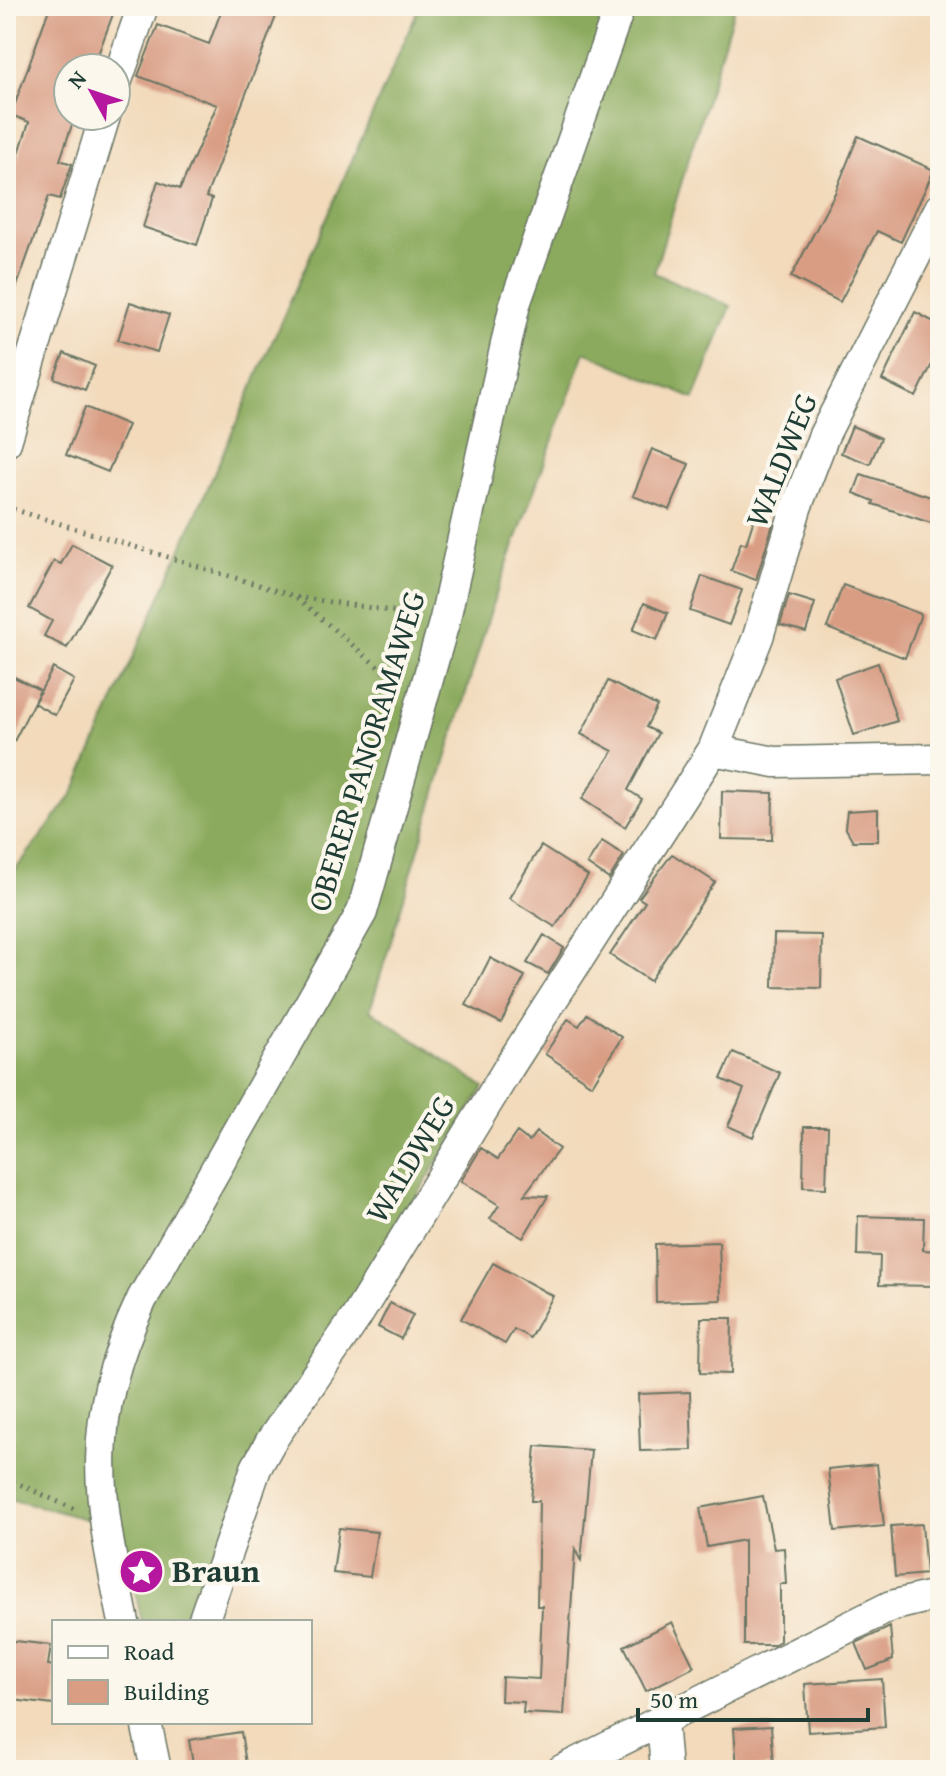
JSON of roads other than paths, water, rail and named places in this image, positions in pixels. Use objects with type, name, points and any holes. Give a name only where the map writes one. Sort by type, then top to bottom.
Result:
[{"type":"street","points":[[127,52],[143,6]]},
{"type":"street","name":"OBERER PANORAMAWEG","points":[[124,1620],[103,1522],[100,1434],[108,1385],[123,1340],[142,1299],[362,912],[445,619],[515,304],[620,6]]},
{"type":"street","points":[[6,442],[100,132]]},
{"type":"street","name":"WALDWEG","points":[[204,1620],[256,1468],[271,1441],[357,1316],[509,1067],[713,750],[758,637],[796,508],[824,435],[940,208]]},
{"type":"street","points":[[713,750],[775,762],[940,759]]},
{"type":"street","points":[[562,1770],[891,1606],[940,1594]]},
{"type":"street","points":[[662,1720],[666,1770]]},
{"type":"street","points":[[146,1724],[156,1770]]},
{"type":"place","name":"Braun","points":[[141,1571]]}]
